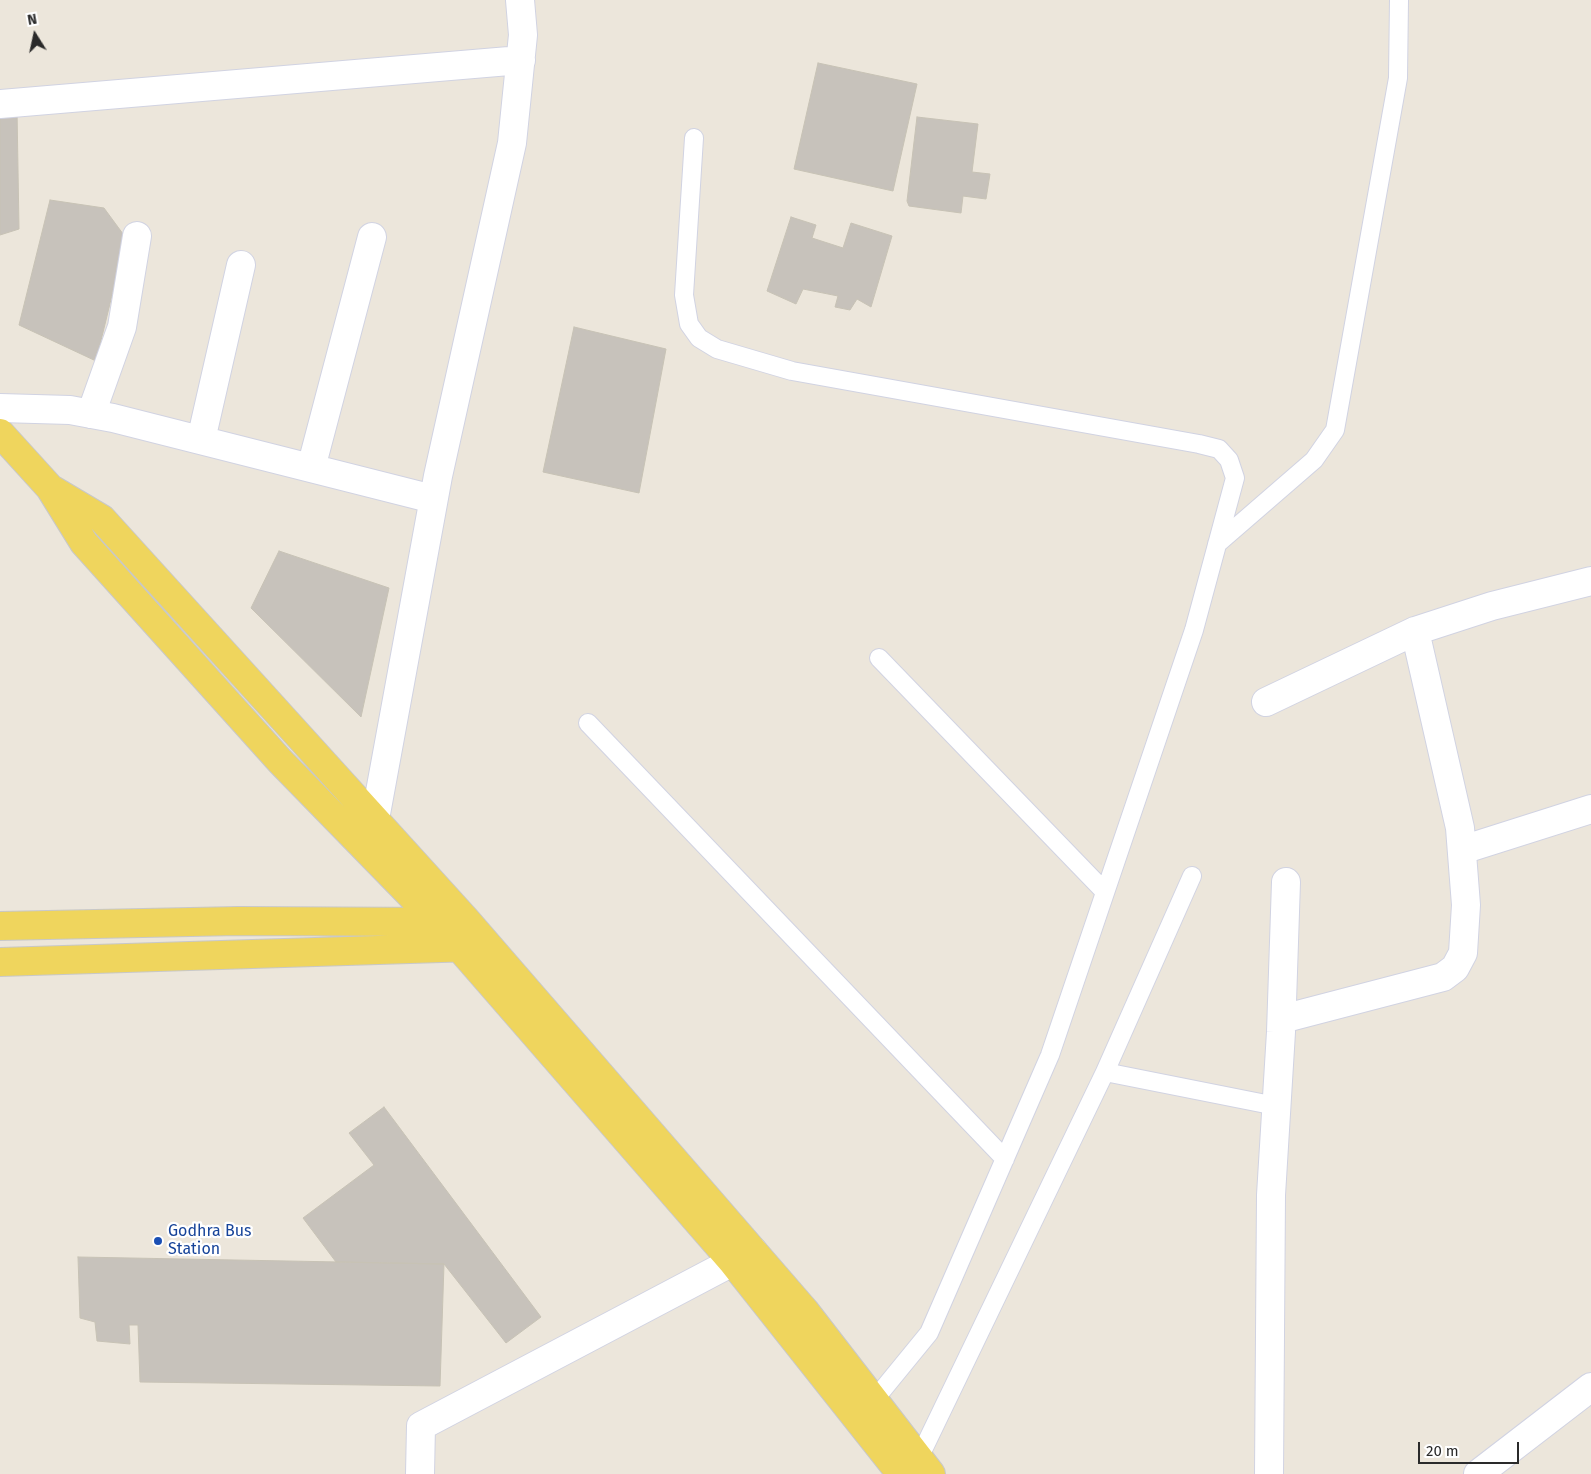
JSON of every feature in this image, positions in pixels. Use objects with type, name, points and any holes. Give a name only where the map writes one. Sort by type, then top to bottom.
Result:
[{"type":"main road","points":[[0,433],[50,488],[84,543],[280,761],[438,923],[474,946],[743,1256],[915,1470]]},
{"type":"main road","points":[[50,488],[102,519],[466,920],[474,946]]},
{"type":"main road","points":[[0,926],[238,921],[438,923],[466,920]]},
{"type":"main road","points":[[0,962],[474,946]]},
{"type":"main road","points":[[743,1256],[806,1311],[875,1399],[915,1470]]},
{"type":"street","points":[[368,853],[376,821],[433,499],[512,143],[523,36],[520,0]]},
{"type":"street","points":[[0,104],[521,60]]},
{"type":"street","points":[[91,414],[122,327],[137,236]]},
{"type":"street","points":[[311,468],[372,237]]},
{"type":"street","points":[[201,440],[241,265]]},
{"type":"street","points":[[0,408],[70,410],[91,414],[433,499]]},
{"type":"street","points":[[1266,702],[1415,631],[1492,606],[1591,581]]},
{"type":"street","points":[[1282,1019],[1443,977],[1455,968],[1463,953],[1466,905],[1460,828],[1415,631]]},
{"type":"street","points":[[1462,850],[1591,809]]},
{"type":"street","points":[[1269,1474],[1271,1195],[1282,1019],[1286,882]]},
{"type":"street","points":[[420,1474],[421,1426],[743,1256]]},
{"type":"street","points":[[1478,1474],[1591,1387]]},
{"type":"lane","points":[[1217,544],[1314,460],[1334,430],[1398,78],[1399,0]]},
{"type":"lane","points":[[694,138],[684,295],[689,324],[699,338],[717,349],[792,371],[1199,444],[1218,449],[1229,460],[1235,478],[1194,630],[1050,1055],[929,1333],[875,1399]]},
{"type":"lane","points":[[879,658],[1105,892]]},
{"type":"lane","points":[[588,723],[1005,1159]]},
{"type":"lane","points":[[915,1470],[1104,1072],[1192,876]]},
{"type":"lane","points":[[1104,1072],[1276,1106]]},
{"type":"building","points":[[818,63],[917,84],[893,191],[794,169]]},
{"type":"building","points":[[17,110],[19,229],[0,235],[0,111]]},
{"type":"building","points":[[917,117],[978,124],[972,172],[990,174],[986,199],[963,196],[961,213],[909,206],[907,201]]},
{"type":"building","points":[[50,200],[104,208],[126,238],[96,361],[19,325]]},
{"type":"building","points":[[791,217],[816,225],[812,238],[843,248],[851,223],[892,236],[871,307],[857,299],[850,310],[835,307],[838,296],[803,289],[796,304],[767,291]]},
{"type":"building","points":[[574,327],[666,349],[639,493],[543,472]]},
{"type":"building","points":[[279,551],[389,588],[361,717],[251,608]]},
{"type":"building","points":[[384,1107],[541,1317],[506,1343],[444,1264],[336,1262],[303,1218],[374,1165],[349,1133]]},
{"type":"building","points":[[78,1257],[444,1264],[440,1386],[140,1382],[138,1325],[129,1325],[130,1344],[97,1341],[95,1322],[80,1318]]},
{"type":"place","name":"Godhra Bus Station","points":[[158,1241]]}]
